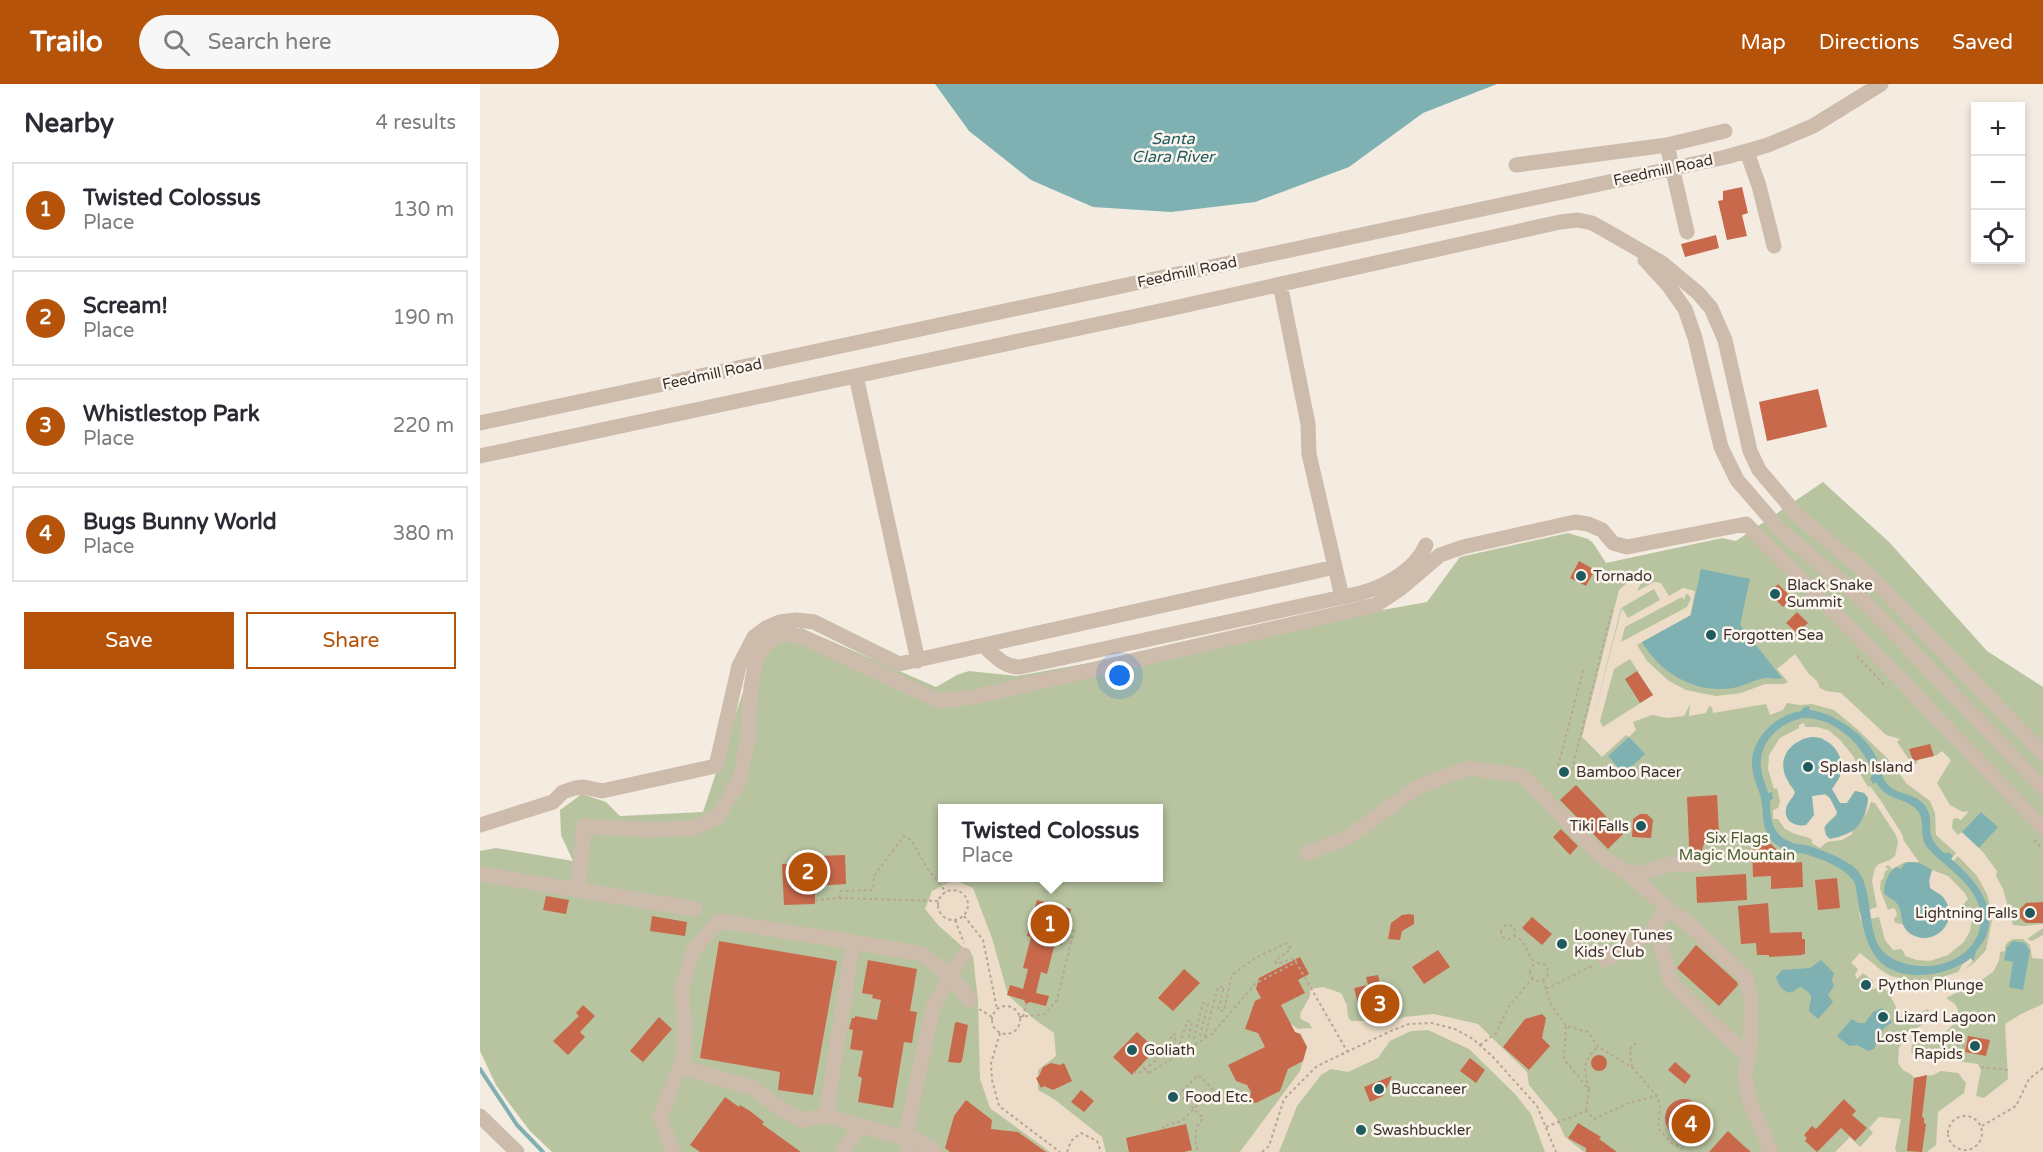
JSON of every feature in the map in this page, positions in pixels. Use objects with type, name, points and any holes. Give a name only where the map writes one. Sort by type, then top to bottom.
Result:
[{"type":"street","name":"Feedmill Road","points":[[480,423],[1746,152],[1813,126],[1881,84]]},
{"type":"street","points":[[1516,165],[1667,145],[1725,131]]},
{"type":"street","points":[[1667,145],[1687,232]]},
{"type":"street","points":[[1746,152],[1759,186],[1774,246]]},
{"type":"street","points":[[480,456],[1560,222],[1578,220],[1592,223],[1662,263],[1711,308],[1725,340],[1750,451],[1759,470],[1770,485],[1811,528],[1866,572],[2043,753]]},
{"type":"street","points":[[1616,237],[1645,260],[1681,301],[1695,338],[1714,423],[1728,464],[1748,493],[1796,546],[1863,600],[2043,788]]},
{"type":"street","points":[[1280,284],[1308,424],[1309,454],[1342,597]]},
{"type":"street","points":[[856,376],[918,661]]},
{"type":"street","points":[[578,890],[584,826],[647,830],[694,828],[718,817],[740,779],[748,738],[751,687],[756,659],[766,644],[778,635],[790,634],[802,637],[939,702],[973,697],[1376,605],[1400,589],[1440,555],[1463,547],[1575,522],[1602,530],[1613,543],[1627,547],[1746,524],[1870,648],[2043,828]]},
{"type":"street","points":[[1796,546],[1811,528]]},
{"type":"street","points":[[984,646],[1001,661],[1011,667],[1020,668],[1342,597],[1380,588],[1391,582],[1414,562],[1426,545]]},
{"type":"street","points":[[480,825],[553,802],[563,792],[575,788],[584,787],[602,791],[716,766],[739,666],[745,651],[754,637],[780,622],[797,620],[814,622],[900,664],[1335,567]]},
{"type":"street","points":[[1307,853],[1347,838],[1419,786],[1469,768],[1522,776],[1601,856],[1628,873],[1745,976],[1751,997],[1745,1075],[1749,1100],[1771,1152]]},
{"type":"street","points":[[1628,873],[1643,873],[1671,864],[1704,864]]},
{"type":"street","points":[[480,874],[695,909]]},
{"type":"street","points":[[1605,960],[1656,928],[1663,917],[1665,906]]},
{"type":"street","points":[[673,1152],[660,1117],[684,1055],[682,987],[694,949],[719,921],[921,954],[950,975],[970,1000]]},
{"type":"street","points":[[1656,928],[1671,982],[1748,1056]]},
{"type":"street","points":[[826,1116],[853,942]]},
{"type":"street","points":[[907,1145],[933,1006],[964,955]]},
{"type":"street","points":[[680,1067],[754,1088],[775,1106],[801,1120],[826,1116],[860,1125],[907,1145]]},
{"type":"street","points":[[480,1116],[517,1152]]},
{"type":"street","points":[[842,1152],[860,1125]]},
{"type":"street","points":[[907,1145],[916,1138],[935,1152]]},
{"type":"path","points":[[1572,770],[1612,610]]},
{"type":"path","points":[[1558,766],[1584,667]]},
{"type":"path","points":[[839,898],[841,891],[873,890],[874,876],[904,836],[911,840],[938,882]]},
{"type":"path","points":[[938,882],[946,892]]},
{"type":"path","points":[[954,890],[959,891],[966,898],[968,907],[964,916],[950,920],[941,916],[937,906],[938,901],[946,892],[954,890]]},
{"type":"path","points":[[815,900],[839,898],[938,901]]},
{"type":"path","points":[[964,916],[983,940],[998,1009]]},
{"type":"path","points":[[955,920],[965,944],[964,955]]},
{"type":"path","points":[[1514,935],[1512,938],[1505,939],[1501,933],[1502,928],[1512,927],[1514,935],[1521,940],[1536,964]]},
{"type":"path","points":[[1021,1017],[1045,1014],[1057,1000],[1074,930],[1066,928]]},
{"type":"path","points":[[1133,1073],[1142,1072],[1166,1052],[1172,1034],[1176,1035],[1173,1046],[1179,1047],[1187,1021],[1192,1022],[1189,1036],[1194,1038],[1203,1004],[1208,1004],[1200,1035],[1205,1036],[1218,987],[1224,987],[1218,1010],[1224,1011],[1232,975],[1255,958],[1287,943],[1291,949],[1275,961],[1277,964],[1294,958],[1347,1051]]},
{"type":"path","points":[[1546,989],[1605,960]]},
{"type":"path","points":[[1143,1067],[1149,1073],[1212,1034],[1255,984],[1296,962]]},
{"type":"path","points":[[1536,964],[1544,965],[1548,970],[1543,980],[1538,981],[1533,978],[1530,970],[1536,964]]},
{"type":"path","points":[[1480,1045],[1496,1033],[1509,1006],[1533,978]]},
{"type":"path","points":[[1543,980],[1551,1004],[1566,1026],[1564,1059],[1589,1090]]},
{"type":"path","points":[[1021,1017],[1007,1006],[994,1012],[993,1026],[1000,1032],[1012,1032],[1018,1026],[1026,1004]]},
{"type":"path","points":[[1262,1152],[1269,1146],[1284,1099],[1317,1066],[1409,1024],[1432,1023],[1455,1029],[1480,1045],[1537,1106],[1556,1152]]},
{"type":"path","points":[[1566,1026],[1588,1032],[1598,1047],[1632,1067],[1657,1096],[1660,1107],[1658,1128],[1670,1142],[1682,1148],[1679,1152]]},
{"type":"path","points":[[1000,1032],[991,1063],[992,1080],[999,1106],[1060,1152]]},
{"type":"path","points":[[1943,1034],[1950,1042],[1966,1047]]},
{"type":"path","points":[[1632,1067],[1630,1049],[1636,1043]]},
{"type":"path","points":[[1586,1111],[1589,1090],[1583,1066],[1588,1056],[1598,1047]]},
{"type":"path","points":[[1981,1067],[2008,1070]]},
{"type":"path","points":[[1981,1127],[2016,1106],[2029,1079],[2043,1068]]},
{"type":"path","points":[[1164,1129],[1163,1126],[1182,1121],[1194,1108],[1213,1089],[1198,1075],[1179,1094],[1194,1108],[1203,1118],[1196,1131],[1195,1142],[1198,1152]]},
{"type":"path","points":[[1586,1111],[1594,1119],[1629,1103],[1657,1096]]},
{"type":"path","points":[[1546,1127],[1586,1111]]},
{"type":"path","points":[[1963,1116],[1974,1118],[1981,1127],[1982,1138],[1970,1150],[1959,1149],[1950,1142],[1948,1131],[1953,1121],[1963,1116]]},
{"type":"path","points":[[1067,1152],[1071,1141],[1081,1133],[1097,1141],[1101,1152]]},
{"type":"path","points":[[1975,1147],[1979,1152]]},
{"type":"green space","name":"Six Flags Magic Mountain","points":[[1823,482],[1889,542],[1987,651],[2043,687],[2043,1152],[552,1152],[530,1131],[496,1085],[480,1051],[480,851],[496,848],[573,861],[561,835],[560,810],[582,794],[606,802],[620,816],[703,812],[757,650],[801,628],[936,687],[969,671],[1017,676],[1427,602],[1460,557],[1568,533],[1588,539],[1606,563],[1722,538],[1736,541]]},
{"type":"shaded area","points":[[1642,581],[1637,591],[1654,582],[1661,583],[1669,596],[1683,588],[1695,591],[1690,616],[1637,645],[1647,661],[1669,681],[1686,690],[1716,696],[1741,693],[1765,684],[1784,684],[1788,682],[1777,669],[1795,654],[1820,688],[1841,693],[1886,735],[1900,739],[1897,742],[1912,764],[1916,764],[1919,759],[1937,755],[1942,751],[1951,760],[1937,783],[1950,805],[1963,812],[1969,811],[1961,820],[1953,819],[1952,828],[1958,835],[1962,832],[1983,852],[1997,871],[1996,876],[2003,889],[2013,925],[2043,924],[2043,928],[2027,939],[2032,941],[2043,935],[2043,959],[2032,958],[2030,945],[2023,939],[2013,939],[2008,942],[2005,951],[2000,952],[1999,961],[1993,972],[1946,998],[1955,1004],[1958,1010],[1958,1018],[1949,1029],[1941,1035],[1918,1040],[1912,1045],[1911,1052],[1917,1057],[1978,1064],[1981,1070],[1976,1096],[1984,1098],[2008,1079],[2005,1024],[2043,1004],[2043,1152],[1927,1152],[1936,1145],[1938,1112],[1964,1093],[1966,1083],[1958,1073],[1941,1071],[1933,1075],[1914,1078],[1903,1070],[1898,1063],[1899,1048],[1907,1033],[1926,1023],[1929,1011],[1928,1009],[1923,1011],[1904,1023],[1891,997],[1893,995],[1880,986],[1873,990],[1873,981],[1863,973],[1857,979],[1855,975],[1858,969],[1851,963],[1860,953],[1891,976],[1924,983],[1958,972],[1971,958],[1973,961],[1964,970],[1986,950],[1992,913],[1987,894],[1977,876],[1958,856],[1953,861],[1951,859],[1956,853],[1936,835],[1935,813],[1930,801],[1907,784],[1887,758],[1857,729],[1834,710],[1812,704],[1787,703],[1783,710],[1770,715],[1766,704],[1713,713],[1712,707],[1709,706],[1706,713],[1689,716],[1690,704],[1684,716],[1667,718],[1652,715],[1633,722],[1636,730],[1629,737],[1626,735],[1602,757],[1582,737],[1619,590],[1627,583]],"holes":[[[1654,589],[1660,600],[1628,618],[1622,608],[1593,719],[1621,608]],[[1686,594],[1691,598],[1687,607],[1621,642],[1625,627],[1682,597],[1684,600]],[[1630,659],[1653,695],[1603,727],[1600,721],[1614,669]]]},
{"type":"shaded area","points":[[1804,723],[1805,727],[1828,730],[1840,740],[1854,757],[1859,772],[1868,787],[1870,786],[1881,801],[1919,862],[1905,862],[1892,869],[1888,865],[1885,867],[1889,869],[1885,871],[1880,889],[1888,910],[1894,908],[1896,911],[1895,923],[1902,924],[1910,934],[1925,938],[1949,910],[1944,898],[1930,888],[1929,878],[1932,870],[1948,876],[1964,892],[1968,899],[1962,906],[1964,910],[1970,908],[1972,920],[1970,931],[1964,942],[1948,955],[1930,961],[1905,956],[1901,949],[1893,950],[1885,940],[1879,917],[1861,921],[1859,913],[1877,907],[1872,881],[1875,868],[1895,856],[1898,842],[1896,835],[1875,803],[1871,802],[1865,818],[1868,797],[1864,793],[1855,791],[1847,803],[1840,803],[1832,789],[1823,738],[1802,739],[1789,784],[1795,794],[1786,809],[1787,817],[1813,805],[1812,796],[1824,794],[1830,798],[1838,813],[1824,828],[1826,835],[1830,839],[1852,831],[1852,834],[1842,840],[1827,842],[1820,848],[1812,843],[1812,839],[1785,829],[1778,819],[1773,819],[1773,810],[1778,808],[1780,802],[1777,788],[1774,789],[1768,769],[1769,755],[1780,738]]},
{"type":"shaded area","points":[[950,882],[959,882],[973,888],[992,938],[1008,995],[1034,1019],[1054,1033],[1056,1056],[1038,1070],[1038,1090],[1054,1099],[1102,1137],[1106,1152],[1050,1152],[990,1108],[980,1079],[978,1001],[973,956],[938,925],[925,909],[932,891]]},
{"type":"shaded area","points":[[1323,987],[1341,993],[1351,1021],[1366,1021],[1379,1027],[1404,1017],[1434,1014],[1478,1024],[1527,1072],[1529,1085],[1557,1119],[1565,1137],[1584,1152],[1545,1152],[1531,1114],[1516,1095],[1469,1049],[1428,1030],[1411,1031],[1390,1041],[1378,1058],[1348,1072],[1331,1069],[1321,1075],[1297,1106],[1279,1152],[1240,1152],[1300,1071],[1307,1047],[1301,1034],[1295,1032],[1290,1023],[1298,1029],[1312,1028],[1309,1023],[1301,1019],[1300,1014],[1310,996],[1310,989]]},
{"type":"shaded area","points":[[1879,1117],[1901,1119],[1895,1149],[1897,1152],[1835,1152],[1850,1137],[1860,1147],[1873,1133],[1869,1128]]},
{"type":"water","name":"Santa Clara River","points":[[935,84],[1497,84],[1423,113],[1349,167],[1255,202],[1171,212],[1093,207],[1031,180],[969,131]]},
{"type":"water","points":[[1701,569],[1750,579],[1740,625],[1782,678],[1764,678],[1733,688],[1706,688],[1693,685],[1669,672],[1650,653],[1642,642],[1691,615]]},
{"type":"water","points":[[1809,706],[1810,710],[1837,719],[1855,731],[1874,753],[1882,775],[1890,787],[1918,799],[1926,807],[1933,839],[1944,853],[1953,856],[1951,859],[1975,883],[1986,903],[1989,924],[1985,938],[1973,961],[1971,958],[1947,971],[1933,974],[1904,974],[1891,969],[1880,962],[1872,951],[1861,918],[1855,884],[1851,878],[1833,864],[1777,846],[1770,839],[1764,825],[1761,800],[1753,773],[1754,751],[1764,732],[1772,724],[1801,711],[1804,707]],"holes":[[[1803,718],[1815,719],[1837,728],[1855,743],[1873,773],[1870,779],[1873,784],[1876,782],[1885,793],[1916,809],[1921,817],[1926,846],[1962,879],[1974,894],[1981,922],[1977,937],[1967,950],[1954,959],[1938,965],[1920,966],[1903,963],[1887,955],[1875,937],[1865,886],[1854,867],[1826,852],[1785,839],[1773,826],[1770,801],[1773,798],[1772,792],[1768,793],[1761,769],[1763,750],[1772,735],[1786,724]]]},
{"type":"water","points":[[1629,737],[1645,754],[1624,774],[1608,756]]},
{"type":"water","points":[[1812,737],[1826,741],[1836,749],[1839,755],[1840,776],[1832,789],[1840,803],[1847,803],[1855,791],[1864,793],[1868,799],[1864,815],[1857,827],[1847,834],[1830,839],[1826,835],[1825,826],[1836,816],[1837,812],[1826,794],[1812,796],[1814,815],[1806,825],[1792,823],[1786,814],[1795,792],[1783,768],[1785,755],[1799,741]]},
{"type":"water","points":[[1981,812],[1998,827],[1979,848],[1962,832]]},
{"type":"water","points":[[1909,862],[1920,863],[1932,870],[1930,888],[1942,896],[1949,908],[1947,924],[1942,930],[1928,938],[1919,937],[1907,931],[1898,905],[1884,893],[1891,872],[1896,867],[1901,869]]},
{"type":"water","points":[[2013,941],[2025,943],[2030,951],[2023,990],[2009,987],[2013,962],[2004,960],[2007,947]]},
{"type":"water","points":[[1821,960],[1834,973],[1832,980],[1834,986],[1828,995],[1833,1002],[1818,1019],[1809,1011],[1811,995],[1809,993],[1800,987],[1787,992],[1776,977],[1782,970],[1810,968]]},
{"type":"water","points":[[1882,1008],[1892,1022],[1883,1029],[1874,1049],[1868,1051],[1857,1045],[1849,1046],[1837,1036],[1852,1019],[1858,1023],[1865,1023],[1873,1012]]},
{"type":"building","points":[[1742,187],[1748,213],[1742,215],[1747,236],[1727,240],[1718,201],[1723,200],[1723,191]]},
{"type":"building","points":[[1716,235],[1719,248],[1685,257],[1681,244]]},
{"type":"building","points":[[1818,389],[1827,427],[1767,441],[1759,402]]},
{"type":"building","points":[[1579,561],[1595,570],[1586,586],[1570,578]]},
{"type":"building","points":[[1778,584],[1792,598],[1783,607],[1769,593]]},
{"type":"building","points":[[1797,612],[1808,623],[1797,633],[1786,623]]},
{"type":"building","points":[[1637,671],[1653,695],[1640,703],[1625,679]]},
{"type":"building","points":[[1930,744],[1934,756],[1913,761],[1909,749]]},
{"type":"building","points":[[1576,785],[1623,834],[1608,849],[1560,800]]},
{"type":"building","points":[[1717,795],[1719,833],[1713,833],[1713,843],[1704,844],[1701,853],[1688,854],[1687,797]]},
{"type":"building","points":[[1640,814],[1647,814],[1653,820],[1651,838],[1632,837],[1633,819]]},
{"type":"building","points":[[1561,829],[1578,846],[1570,855],[1553,837]]},
{"type":"building","points":[[1771,844],[1790,863],[1802,862],[1803,887],[1771,889],[1771,876],[1753,877],[1752,845]]},
{"type":"building","points":[[845,855],[846,884],[815,886],[815,904],[784,905],[782,864],[817,863],[816,856]]},
{"type":"building","points":[[1746,874],[1747,900],[1697,903],[1696,877]]},
{"type":"building","points":[[1837,878],[1840,908],[1818,910],[1815,880]]},
{"type":"building","points":[[546,896],[569,900],[566,914],[543,910]]},
{"type":"building","points":[[1037,900],[1071,909],[1062,945],[1055,943],[1047,974],[1041,972],[1036,993],[1049,996],[1046,1006],[1030,1002],[1026,1004],[1024,1000],[1007,995],[1010,985],[1023,989],[1028,969],[1023,968],[1031,937],[1027,936]]},
{"type":"building","points":[[2043,902],[2043,923],[2026,923],[2020,918],[2020,909],[2026,903]]},
{"type":"building","points":[[1768,903],[1770,933],[1802,932],[1802,939],[1805,939],[1805,954],[1769,957],[1769,955],[1757,955],[1756,943],[1741,944],[1738,906]]},
{"type":"building","points":[[1402,915],[1414,915],[1414,924],[1402,931],[1400,940],[1388,939],[1391,923]]},
{"type":"building","points":[[652,916],[687,922],[685,936],[650,931]]},
{"type":"building","points":[[1532,917],[1552,934],[1542,945],[1522,928]]},
{"type":"building","points":[[719,941],[837,961],[813,1095],[778,1090],[780,1072],[700,1058]]},
{"type":"building","points":[[1696,945],[1737,982],[1738,985],[1719,1006],[1677,968]]},
{"type":"building","points":[[1438,950],[1450,967],[1424,984],[1412,967]]},
{"type":"building","points":[[1300,957],[1309,974],[1298,980],[1305,993],[1281,1005],[1295,1032],[1300,1034],[1307,1047],[1303,1061],[1288,1069],[1280,1091],[1256,1103],[1249,1101],[1251,1092],[1247,1085],[1236,1081],[1228,1065],[1265,1047],[1258,1033],[1245,1029],[1255,1001],[1261,998],[1256,989],[1259,978]]},
{"type":"building","points":[[868,960],[917,969],[910,1011],[917,1012],[912,1043],[904,1042],[893,1108],[858,1102],[862,1078],[858,1076],[863,1051],[850,1049],[853,1030],[849,1029],[852,1018],[855,1016],[877,1020],[881,1000],[872,998],[873,995],[862,993]]},
{"type":"building","points":[[1184,969],[1200,983],[1173,1011],[1158,998]]},
{"type":"building","points":[[1378,975],[1385,1005],[1360,1011],[1354,988],[1368,985],[1366,977]]},
{"type":"building","points":[[583,1005],[595,1016],[580,1032],[585,1037],[568,1055],[553,1041],[579,1016],[576,1013]]},
{"type":"building","points":[[1542,1014],[1546,1018],[1542,1038],[1550,1046],[1529,1070],[1503,1047],[1525,1019]]},
{"type":"building","points":[[659,1017],[672,1029],[643,1062],[630,1051]]},
{"type":"building","points":[[957,1022],[968,1025],[960,1063],[948,1062]]},
{"type":"building","points":[[1137,1032],[1156,1049],[1132,1075],[1113,1057]]},
{"type":"building","points":[[1968,1036],[1990,1040],[1986,1056],[1965,1052]]},
{"type":"building","points":[[1596,1055],[1602,1055],[1607,1063],[1605,1069],[1596,1071],[1591,1066],[1591,1060]]},
{"type":"building","points":[[1470,1058],[1485,1070],[1476,1083],[1460,1071]]},
{"type":"building","points":[[1675,1062],[1691,1076],[1685,1084],[1668,1070]]},
{"type":"building","points":[[1051,1063],[1060,1065],[1064,1063],[1072,1081],[1053,1090],[1044,1086],[1041,1088],[1036,1078],[1043,1067]]},
{"type":"building","points":[[1927,1075],[1922,1117],[1926,1124],[1922,1152],[1907,1151],[1914,1078]]},
{"type":"building","points":[[1392,1076],[1383,1096],[1370,1102],[1364,1087]]},
{"type":"building","points":[[1081,1090],[1094,1101],[1084,1112],[1071,1102]]},
{"type":"building","points":[[725,1097],[739,1107],[740,1105],[750,1111],[764,1122],[762,1124],[801,1152],[700,1152],[690,1145]]},
{"type":"building","points":[[1684,1099],[1698,1104],[1703,1118],[1698,1132],[1684,1137],[1670,1132],[1665,1118],[1670,1104]]},
{"type":"building","points":[[1844,1099],[1856,1111],[1852,1115],[1867,1128],[1855,1141],[1841,1128],[1817,1152],[1805,1141],[1807,1138],[1804,1135],[1812,1126],[1816,1129]]},
{"type":"building","points":[[966,1100],[992,1120],[991,1129],[1018,1132],[1046,1152],[950,1152],[945,1148],[954,1116]]},
{"type":"building","points":[[1578,1123],[1601,1137],[1599,1139],[1617,1152],[1586,1152],[1586,1148],[1568,1138]]},
{"type":"building","points":[[1186,1124],[1192,1150],[1129,1152],[1126,1138]]},
{"type":"building","points":[[1728,1131],[1744,1146],[1751,1152],[1709,1152]]},
{"type":"waterway","points":[[480,1069],[517,1125],[543,1152]]},
{"type":"place","name":"Tornado","points":[[1581,576]]},
{"type":"place","name":"Black Snake Summit","points":[[1775,594]]},
{"type":"place","name":"Forgotten Sea","points":[[1711,635]]},
{"type":"place","name":"Splash Island","points":[[1808,767]]},
{"type":"place","name":"Bamboo Racer","points":[[1564,772]]},
{"type":"place","name":"Tiki Falls","points":[[1641,826]]},
{"type":"place","name":"Scream!","points":[[808,872]]},
{"type":"place","name":"Lightning Falls","points":[[2030,913]]},
{"type":"place","name":"Twisted Colossus","points":[[1050,924]]},
{"type":"place","name":"Looney Tunes Kids' Club","points":[[1562,944]]},
{"type":"place","name":"Python Plunge","points":[[1866,985]]},
{"type":"place","name":"Whistlestop Park","points":[[1380,1004]]},
{"type":"place","name":"Lizard Lagoon","points":[[1883,1017]]},
{"type":"place","name":"Lost Temple Rapids","points":[[1975,1046]]},
{"type":"place","name":"Goliath","points":[[1132,1050]]},
{"type":"place","name":"Buccaneer","points":[[1379,1089]]},
{"type":"place","name":"Food Etc.","points":[[1173,1097]]},
{"type":"place","name":"Bugs Bunny World","points":[[1691,1124]]},
{"type":"place","name":"Swashbuckler","points":[[1361,1130]]}]
